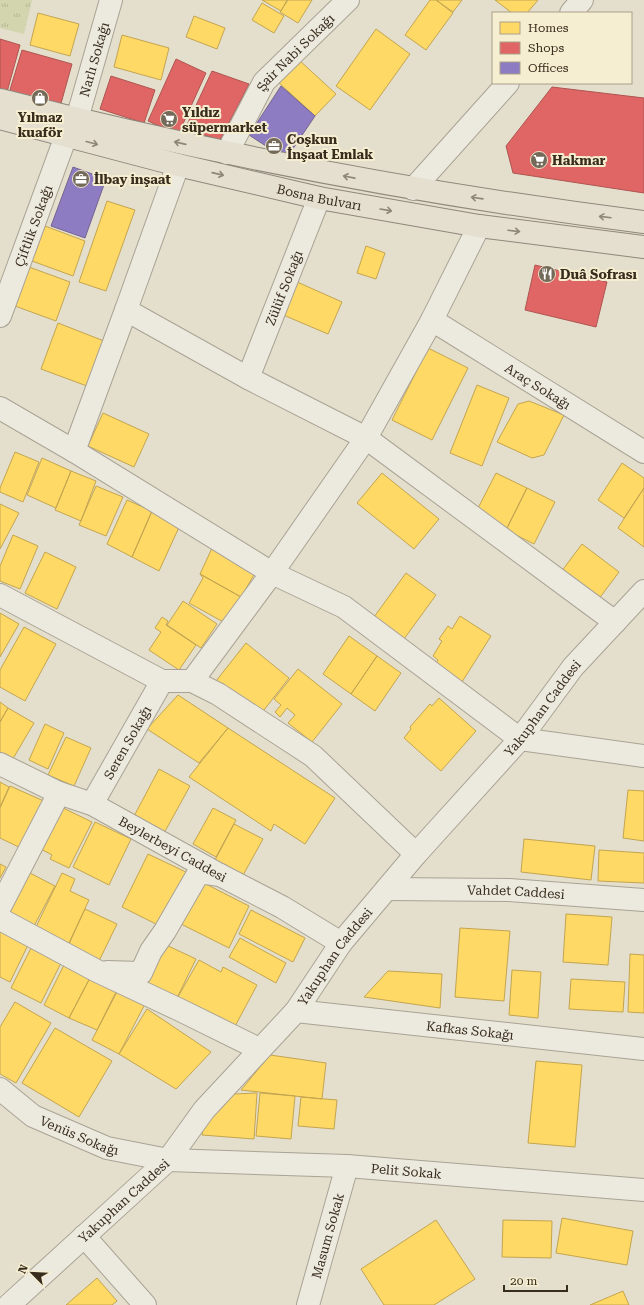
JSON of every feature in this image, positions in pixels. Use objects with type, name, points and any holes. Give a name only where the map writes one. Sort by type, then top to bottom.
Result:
[{"type":"main road","name":"Bosna Bulvarı","points":[[0,100],[72,128],[178,165],[319,198],[479,226],[644,247]]},
{"type":"main road","name":"Bosna Bulvarı","points":[[0,118],[227,153],[413,189],[644,222]]},
{"type":"street","name":"Narlı Sokağı","points":[[72,128],[111,0]]},
{"type":"street","name":"Şair Nabi Sokağı","points":[[227,153],[264,82],[348,0]]},
{"type":"street","points":[[571,12],[582,0]]},
{"type":"street","points":[[413,189],[507,84]]},
{"type":"street","name":"Çiftlik Sokağı","points":[[0,316],[72,128]]},
{"type":"street","points":[[74,451],[178,165]]},
{"type":"street","name":"Zülüf Sokağı","points":[[248,378],[319,198]]},
{"type":"street","points":[[192,681],[272,573],[366,438],[432,320],[479,226]]},
{"type":"street","points":[[126,310],[248,378],[366,438],[615,622]]},
{"type":"street","name":"Araç Sokağı","points":[[432,320],[644,452]]},
{"type":"street","points":[[0,408],[74,451],[272,573],[344,606],[520,739],[644,756]]},
{"type":"street","name":"Yakuphan Caddesi","points":[[9,1305],[168,1160],[204,1110],[259,1049],[296,1011],[341,943],[416,854],[520,739],[573,667],[644,591]]},
{"type":"street","points":[[0,595],[162,680],[192,681],[218,694],[313,756],[416,854]]},
{"type":"street","name":"Seren Sokağı","points":[[92,804],[162,680]]},
{"type":"street","name":"Beylerbeyi Caddesi","points":[[0,764],[58,792],[92,804],[220,875],[282,907],[341,943]]},
{"type":"street","points":[[0,906],[58,792]]},
{"type":"street","points":[[97,971],[141,973],[151,951],[166,931],[199,872],[220,875]]},
{"type":"street","name":"Vahdet Caddesi","points":[[387,889],[509,890],[644,900]]},
{"type":"street","points":[[0,919],[97,971],[259,1049]]},
{"type":"street","name":"Kafkas Sokağı","points":[[296,1011],[644,1049]]},
{"type":"street","name":"Venüs Sokağı","points":[[0,1090],[34,1116],[107,1148],[168,1160]]},
{"type":"street","name":"Pelit Sokak","points":[[168,1160],[347,1166],[644,1190]]},
{"type":"street","name":"Masum Sokak","points":[[308,1305],[347,1166]]},
{"type":"street","points":[[84,1236],[146,1305]]},
{"type":"green space","points":[[0,0],[32,0],[24,34],[0,28]]},
{"type":"building: Homes","points":[[262,0],[287,0],[281,11]]},
{"type":"building: Homes","points":[[288,0],[312,0],[298,23],[280,12]]},
{"type":"building: Homes","points":[[430,0],[436,0],[453,13],[426,50],[405,35]]},
{"type":"building: Homes","points":[[436,0],[462,0],[453,12]]},
{"type":"building: Homes","points":[[495,0],[538,0],[528,12],[511,12]]},
{"type":"building: Homes","points":[[262,3],[284,16],[274,33],[252,20]]},
{"type":"building: Homes","points":[[38,13],[79,24],[70,56],[30,45]]},
{"type":"building: Homes","points":[[194,16],[225,28],[217,49],[186,37]]},
{"type":"building: Homes","points":[[376,29],[410,54],[370,110],[336,86]]},
{"type":"building: Homes","points":[[122,35],[169,48],[161,80],[114,67]]},
{"type":"building: Homes","points":[[298,59],[336,94],[315,116],[277,81]]},
{"type":"building: Homes","points":[[107,201],[135,210],[106,291],[79,282]]},
{"type":"building: Homes","points":[[45,226],[85,241],[73,276],[32,261]]},
{"type":"building: Homes","points":[[366,246],[385,253],[376,279],[357,273]]},
{"type":"building: Homes","points":[[29,267],[70,282],[56,321],[15,306]]},
{"type":"building: Homes","points":[[295,281],[342,302],[328,334],[281,314]]},
{"type":"building: Homes","points":[[58,323],[104,341],[87,386],[41,369]]},
{"type":"building: Homes","points":[[428,348],[468,368],[432,440],[392,420]]},
{"type":"building: Homes","points":[[477,385],[509,398],[482,466],[450,453]]},
{"type":"building: Homes","points":[[529,401],[564,415],[544,455],[532,458],[497,442],[518,404]]},
{"type":"building: Homes","points":[[103,413],[149,434],[134,467],[88,446]]},
{"type":"building: Homes","points":[[15,452],[39,462],[23,502],[0,492],[0,488]]},
{"type":"building: Homes","points":[[42,458],[71,471],[56,508],[27,495]]},
{"type":"building: Homes","points":[[622,463],[644,478],[644,488],[624,518],[598,500]]},
{"type":"building: Homes","points":[[71,471],[96,481],[81,521],[55,510]]},
{"type":"building: Homes","points":[[382,473],[439,519],[414,549],[357,503]]},
{"type":"building: Homes","points":[[496,473],[527,488],[506,530],[475,514]]},
{"type":"building: Homes","points":[[96,486],[123,497],[106,536],[79,525]]},
{"type":"building: Homes","points":[[527,488],[555,502],[534,544],[506,530]]},
{"type":"building: Homes","points":[[644,488],[644,547],[618,528]]},
{"type":"building: Homes","points":[[127,500],[152,511],[132,557],[107,544]]},
{"type":"building: Homes","points":[[0,504],[19,513],[0,549]]},
{"type":"building: Homes","points":[[152,511],[180,525],[159,571],[132,557]]},
{"type":"building: Homes","points":[[13,535],[38,546],[20,589],[0,581],[0,566]]},
{"type":"building: Homes","points":[[582,544],[619,572],[598,600],[561,572]]},
{"type":"building: Homes","points":[[213,546],[258,568],[241,597],[200,574]]},
{"type":"building: Homes","points":[[45,552],[76,567],[57,609],[25,593]]},
{"type":"building: Homes","points":[[406,573],[436,595],[404,639],[374,617]]},
{"type":"building: Homes","points":[[200,574],[241,597],[227,624],[189,603],[203,578]]},
{"type":"building: Homes","points":[[183,601],[217,624],[201,648],[167,625]]},
{"type":"building: Homes","points":[[0,613],[19,624],[0,657]]},
{"type":"building: Homes","points":[[460,616],[491,636],[462,682],[435,665],[438,660],[433,656],[442,641],[439,639],[448,626],[452,629]]},
{"type":"building: Homes","points":[[162,617],[168,621],[166,625],[196,645],[179,670],[149,650],[161,632],[155,628]]},
{"type":"building: Homes","points":[[24,627],[56,644],[25,701],[0,687],[0,670]]},
{"type":"building: Homes","points":[[349,636],[377,656],[351,694],[323,674]]},
{"type":"building: Homes","points":[[246,643],[289,678],[260,715],[216,681]]},
{"type":"building: Homes","points":[[377,656],[401,673],[375,711],[351,694]]},
{"type":"building: Homes","points":[[298,669],[342,704],[312,742],[288,723],[295,715],[287,708],[280,717],[275,712],[281,705],[274,699]]},
{"type":"building: Homes","points":[[178,695],[228,728],[199,763],[147,729]]},
{"type":"building: Homes","points":[[439,698],[476,731],[441,771],[404,738],[411,729],[410,727],[430,704],[432,706]]},
{"type":"building: Homes","points":[[0,702],[8,708],[0,722]]},
{"type":"building: Homes","points":[[8,708],[34,723],[11,762],[0,756],[0,722]]},
{"type":"building: Homes","points":[[45,724],[64,733],[48,769],[29,760]]},
{"type":"building: Homes","points":[[228,728],[335,798],[305,844],[274,824],[271,831],[189,777]]},
{"type":"building: Homes","points":[[66,737],[91,748],[74,786],[48,775]]},
{"type":"building: Homes","points":[[159,769],[190,786],[163,835],[133,818]]},
{"type":"building: Homes","points":[[0,782],[9,787],[0,807]]},
{"type":"building: Homes","points":[[10,786],[46,802],[25,850],[0,838],[0,808]]},
{"type":"building: Homes","points":[[628,790],[644,791],[644,841],[623,838]]},
{"type":"building: Homes","points":[[57,805],[92,822],[69,868],[50,859],[52,855],[37,847]]},
{"type":"building: Homes","points":[[213,808],[236,820],[216,857],[193,844]]},
{"type":"building: Homes","points":[[95,822],[131,839],[109,885],[73,867]]},
{"type":"building: Homes","points":[[234,824],[263,839],[242,877],[214,862]]},
{"type":"building: Homes","points":[[524,839],[595,846],[591,880],[521,872]]},
{"type":"building: Homes","points":[[599,850],[644,853],[644,883],[598,881]]},
{"type":"building: Homes","points":[[148,854],[186,872],[160,926],[122,907]]},
{"type":"building: Homes","points":[[0,864],[6,867],[0,878]]},
{"type":"building: Homes","points":[[26,871],[55,886],[33,928],[4,913]]},
{"type":"building: Homes","points":[[62,873],[75,879],[70,891],[89,900],[68,945],[35,929]]},
{"type":"building: Homes","points":[[198,880],[249,906],[229,948],[177,922]]},
{"type":"building: Homes","points":[[85,909],[117,924],[99,961],[68,946]]},
{"type":"building: Homes","points":[[251,910],[305,938],[293,962],[239,934]]},
{"type":"building: Homes","points":[[566,914],[612,917],[608,965],[563,962]]},
{"type":"building: Homes","points":[[460,928],[510,931],[504,1001],[455,997]]},
{"type":"building: Homes","points":[[0,931],[28,945],[10,982],[0,977]]},
{"type":"building: Homes","points":[[240,938],[286,963],[276,983],[229,957]]},
{"type":"building: Homes","points":[[164,944],[196,959],[175,1002],[144,986]]},
{"type":"building: Homes","points":[[31,948],[61,963],[41,1003],[11,988]]},
{"type":"building: Homes","points":[[630,954],[644,955],[644,1013],[628,1012]]},
{"type":"building: Homes","points":[[199,960],[221,972],[223,967],[257,985],[232,1032],[175,1002]]},
{"type":"building: Homes","points":[[66,961],[92,974],[69,1018],[44,1005]]},
{"type":"building: Homes","points":[[512,970],[541,972],[538,1018],[509,1015]]},
{"type":"building: Homes","points":[[388,971],[442,974],[440,1008],[364,997]]},
{"type":"building: Homes","points":[[92,974],[118,988],[97,1030],[69,1018]]},
{"type":"building: Homes","points":[[571,979],[625,982],[623,1012],[569,1009]]},
{"type":"building: Homes","points":[[119,988],[146,1002],[119,1054],[92,1040]]},
{"type":"building: Homes","points":[[15,1002],[51,1023],[16,1083],[0,1074],[0,1027]]},
{"type":"building: Homes","points":[[147,1009],[211,1052],[176,1089],[119,1054]]},
{"type":"building: Homes","points":[[55,1028],[112,1061],[79,1117],[22,1083]]},
{"type":"building: Homes","points":[[270,1055],[326,1063],[322,1099],[241,1090]]},
{"type":"building: Homes","points":[[536,1061],[582,1065],[575,1147],[528,1143]]},
{"type":"building: Homes","points":[[257,1093],[254,1139],[202,1135],[206,1112],[234,1094]]},
{"type":"building: Homes","points":[[260,1093],[295,1096],[291,1139],[256,1136]]},
{"type":"building: Homes","points":[[301,1097],[337,1100],[334,1129],[298,1126]]},
{"type":"building: Homes","points":[[562,1218],[633,1231],[627,1265],[556,1253]]},
{"type":"building: Homes","points":[[436,1220],[475,1279],[434,1305],[384,1305],[361,1269]]},
{"type":"building: Homes","points":[[503,1220],[552,1221],[551,1258],[502,1257]]},
{"type":"building: Homes","points":[[97,1278],[117,1301],[112,1305],[66,1305]]},
{"type":"building: Homes","points":[[623,1291],[629,1305],[590,1305]]},
{"type":"building: Shops","points":[[0,39],[20,45],[7,92],[0,90]]},
{"type":"building: Shops","points":[[22,50],[72,64],[60,107],[9,93]]},
{"type":"building: Shops","points":[[176,59],[206,73],[178,135],[148,121]]},
{"type":"building: Shops","points":[[212,71],[249,84],[220,140],[185,129]]},
{"type":"building: Shops","points":[[111,76],[155,90],[144,123],[100,109]]},
{"type":"building: Shops","points":[[552,87],[644,98],[644,193],[513,173],[506,146]]},
{"type":"building: Shops","points":[[535,265],[607,282],[596,327],[525,310]]},
{"type":"building: Offices","points":[[281,86],[315,116],[286,159],[249,135]]},
{"type":"building: Offices","points":[[73,167],[106,179],[85,238],[51,226]]},
{"type":"place","name":"Yılmaz kuaför","points":[[40,98]]},
{"type":"place","name":"Yıldız süpermarket","points":[[169,119]]},
{"type":"place","name":"Coşkun İnşaat Emlak","points":[[274,146]]},
{"type":"place","name":"Hakmar","points":[[539,160]]},
{"type":"place","name":"İlbay inşaat","points":[[81,179]]},
{"type":"place","name":"Duâ Sofrası","points":[[547,274]]}]
